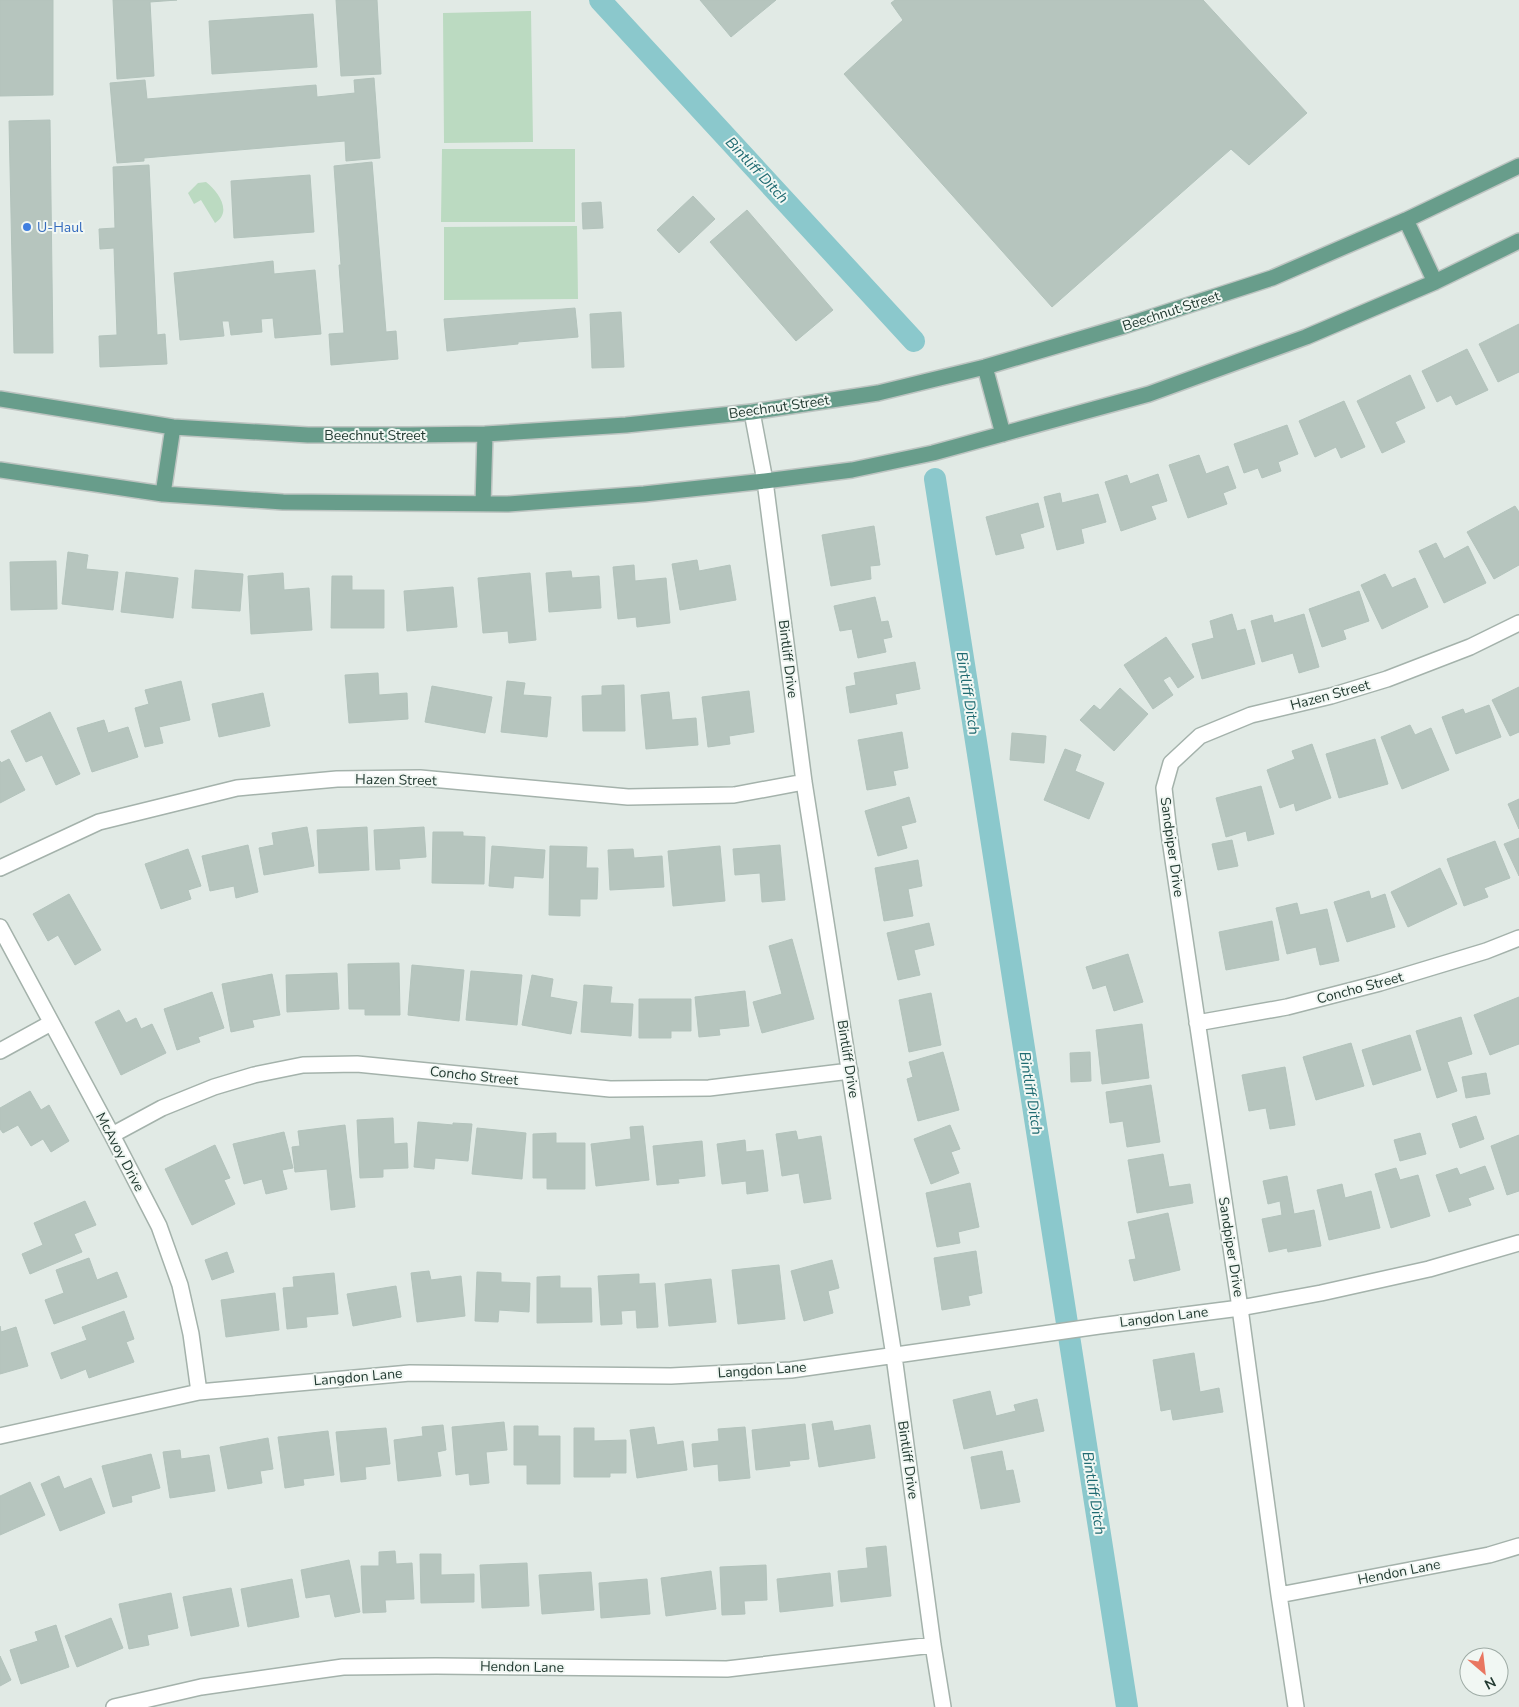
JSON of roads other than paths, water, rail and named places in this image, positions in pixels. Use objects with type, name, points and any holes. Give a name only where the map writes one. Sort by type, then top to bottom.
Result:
[{"type":"main road","name":"Beechnut Street","points":[[0,399],[173,427],[308,435],[484,434],[626,425],[752,412],[878,393],[985,367],[1124,326],[1272,278],[1406,220],[1519,166]]},
{"type":"main road","points":[[1406,220],[1435,282]]},
{"type":"main road","points":[[0,470],[163,494],[283,502],[508,504],[644,494],[765,482],[852,470],[933,453],[1149,394],[1306,337],[1435,282],[1519,241]]},
{"type":"main road","points":[[985,367],[1003,434]]},
{"type":"main road","points":[[163,494],[173,427]]},
{"type":"main road","points":[[484,434],[484,504]]},
{"type":"street","name":"Bintliff Drive","points":[[752,412],[765,482],[804,782],[894,1356],[943,1707]]},
{"type":"street","name":"Hazen Street","points":[[1164,788],[1171,763],[1200,736],[1252,715],[1330,696],[1387,679],[1470,647],[1519,623]]},
{"type":"street","name":"Hazen Street","points":[[0,868],[99,822],[237,788],[337,779],[420,778],[628,797],[734,795],[804,782]]},
{"type":"street","name":"Sandpiper Drive","points":[[1164,788],[1296,1707]]},
{"type":"street","name":"McAvoy Drive","points":[[0,927],[159,1226],[180,1285],[191,1334],[199,1392]]},
{"type":"street","name":"Concho Street","points":[[1197,1024],[1287,1007],[1371,985],[1486,951],[1519,938]]},
{"type":"street","points":[[0,1052],[51,1023]]},
{"type":"street","name":"Concho Street","points":[[112,1135],[162,1108],[214,1087],[254,1075],[303,1065],[357,1064],[610,1089],[709,1088],[850,1071]]},
{"type":"street","name":"Langdon Lane","points":[[0,1436],[199,1392],[410,1373],[671,1376],[791,1370],[1240,1308],[1321,1294],[1429,1269],[1519,1243]]},
{"type":"street","name":"Hendon Lane","points":[[1279,1595],[1489,1555],[1519,1546]]},
{"type":"street","name":"Hendon Lane","points":[[114,1707],[201,1687],[343,1667],[727,1669],[933,1645]]},
{"type":"waterway","name":"Bintliff Ditch","points":[[600,0],[914,341]]},
{"type":"waterway","name":"Bintliff Ditch","points":[[935,479],[1127,1707]]},
{"type":"place","name":"U-Haul","points":[[27,227]]}]
